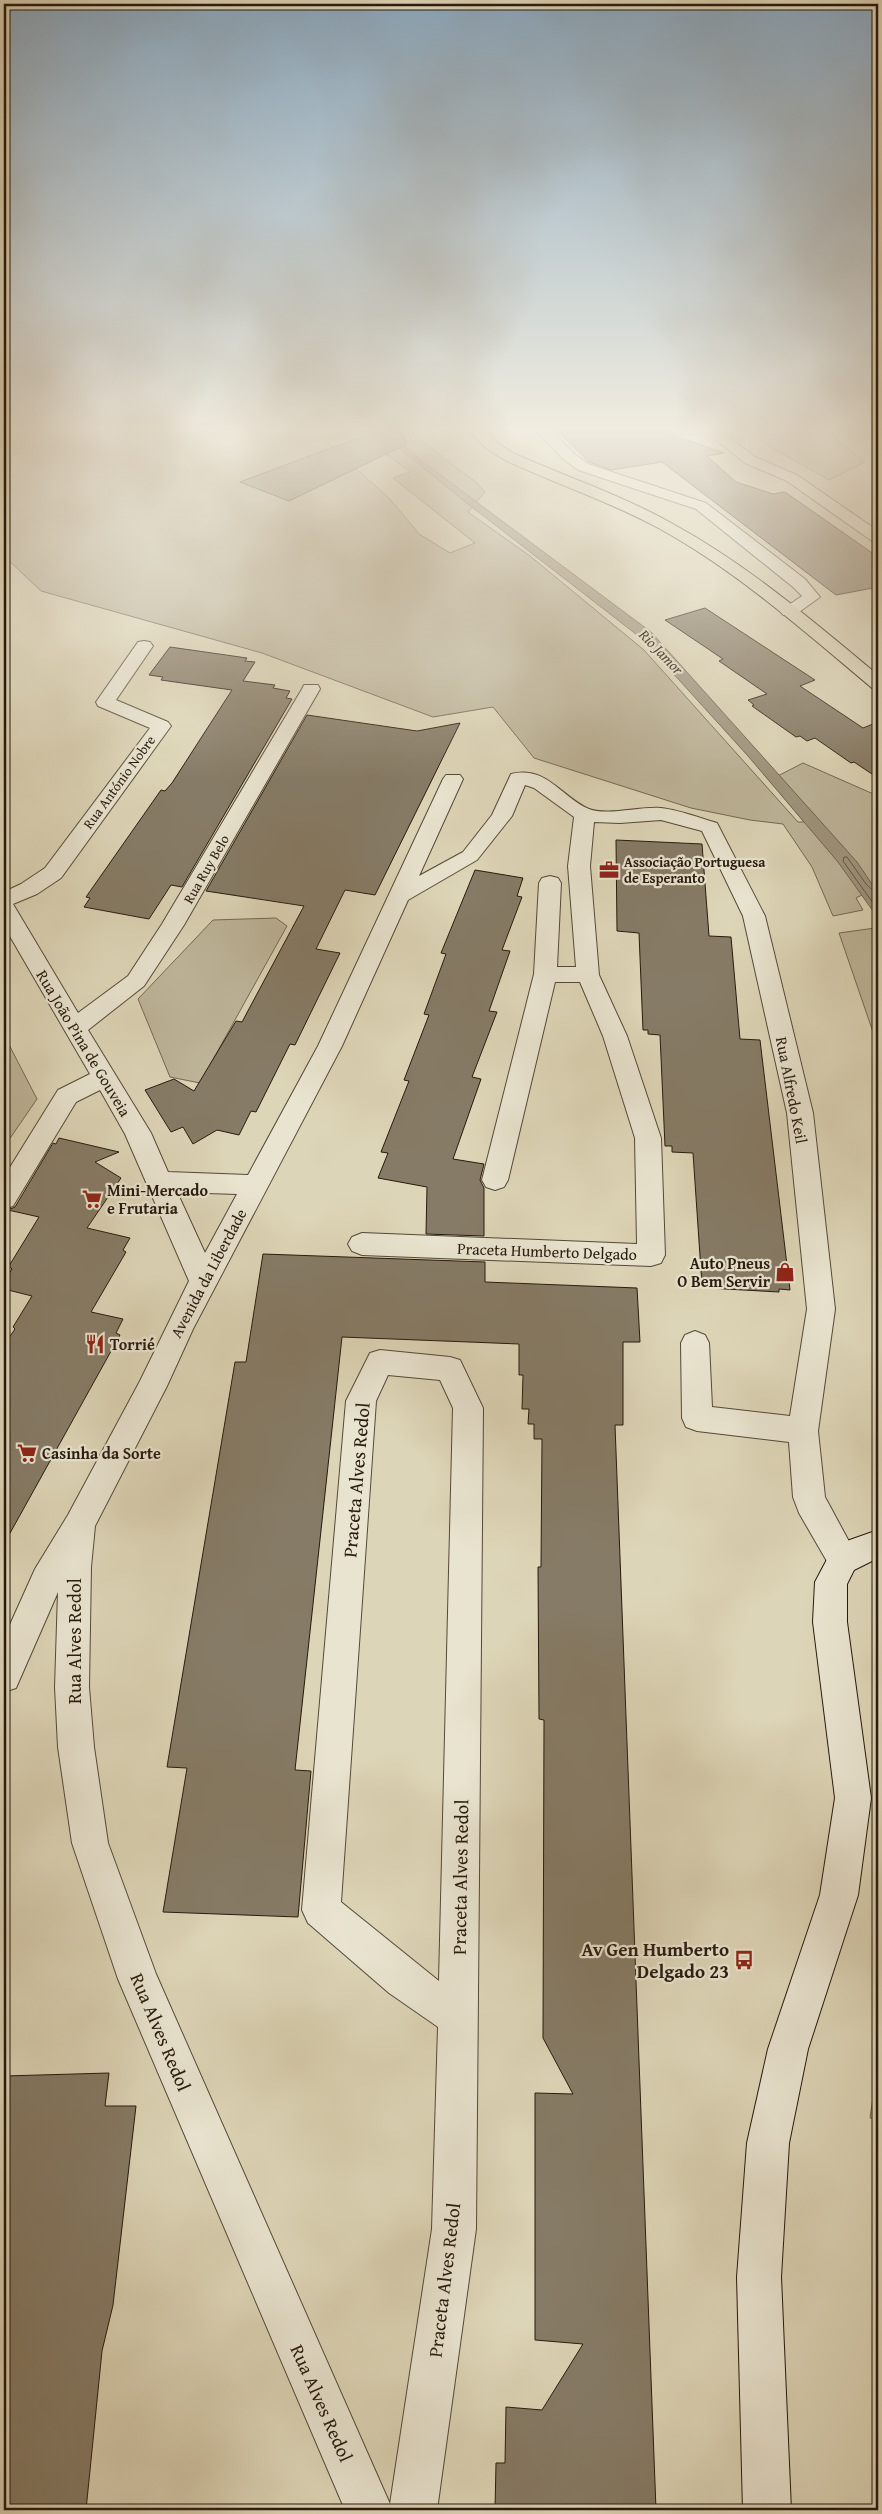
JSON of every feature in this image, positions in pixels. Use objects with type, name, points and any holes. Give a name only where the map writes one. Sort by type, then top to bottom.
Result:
[{"type":"main road","points":[[697,544],[724,561],[789,611],[878,684]]},
{"type":"street","points":[[750,544],[799,583],[812,597],[789,611]]},
{"type":"street","name":"Rua António Nobre","points":[[4,900],[29,889],[53,873],[160,726],[105,702],[144,646]]},
{"type":"street","name":"Rua Ruy Belo","points":[[76,1028],[136,981],[173,925],[311,689]]},
{"type":"street","points":[[399,896],[470,856],[502,816],[518,778],[541,783],[584,815]]},
{"type":"street","name":"Avenida da Liberdade","points":[[4,1676],[47,1580],[79,1525],[152,1386],[178,1327],[204,1283],[254,1185],[330,1046],[453,779]]},
{"type":"street","name":"Rua Alfredo Keil","points":[[584,815],[620,817],[661,814],[710,827],[754,916],[800,1113],[821,1308],[803,1431],[809,1497],[815,1513],[843,1560]]},
{"type":"street","name":"Praceta Humberto Delgado","points":[[362,1244],[651,1255],[648,1138],[615,1036],[588,975],[579,866],[584,815]]},
{"type":"street","points":[[495,1180],[545,974],[550,883]]},
{"type":"street","name":"Rua João Pina de Gouveia","points":[[4,908],[138,1133],[204,1283]]},
{"type":"street","points":[[545,974],[588,975]]},
{"type":"street","points":[[4,1199],[67,1096],[104,1076]]},
{"type":"street","points":[[159,1181],[254,1185]]},
{"type":"street","points":[[695,1343],[697,1418],[803,1431]]},
{"type":"street","name":"Praceta Alves Redol","points":[[412,2510],[454,2230],[458,2018],[468,1408],[450,1369],[380,1362],[360,1401],[321,1910],[403,1979],[458,2018]]},
{"type":"street","name":"Rua Alves Redol","points":[[79,1525],[75,1567],[72,1687],[76,1747],[90,1843],[138,1979],[369,2510]]},
{"type":"street","points":[[767,2510],[759,2276],[768,2144],[788,2049],[839,1895],[853,1798],[830,1622],[831,1582],[843,1560],[855,1552],[878,1544]]},
{"type":"shaded area","points":[[4,544],[436,544],[450,553],[472,544],[514,544],[644,650],[798,822],[804,822],[770,780],[803,763],[878,796],[878,887],[856,898],[863,910],[833,916],[812,867],[783,824],[750,820],[691,808],[534,758],[493,707],[433,717],[262,653],[41,591],[4,556]]},
{"type":"shaded area","points":[[276,918],[287,926],[200,1083],[170,1077],[138,999],[213,920]]},
{"type":"shaded area","points":[[875,928],[878,936],[878,1146],[873,1032],[839,933]]},
{"type":"shaded area","points":[[4,1035],[37,1099],[4,1147]]},
{"type":"shaded area","points":[[878,2064],[878,2119],[870,2118]]},
{"type":"water","name":"Rio Jamor","points":[[520,544],[533,544],[651,632],[857,862],[878,893],[878,918],[838,862],[748,756],[641,638]]},
{"type":"building","points":[[770,544],[860,544],[878,557],[878,587],[836,595]]},
{"type":"building","points":[[705,608],[815,680],[800,686],[863,728],[878,722],[878,778],[854,762],[851,763],[815,738],[807,741],[800,736],[796,737],[752,706],[754,705],[748,700],[767,694],[719,661],[723,659],[665,620]]},
{"type":"building","points":[[170,647],[247,658],[245,661],[255,662],[243,681],[275,685],[273,688],[290,691],[286,698],[292,699],[182,887],[171,885],[149,919],[84,907],[90,898],[86,897],[161,790],[165,791],[172,783],[232,690],[161,680],[163,677],[149,675]]},
{"type":"building","points":[[307,715],[417,731],[460,723],[375,895],[345,890],[316,949],[340,953],[295,1045],[290,1044],[256,1112],[251,1111],[239,1135],[217,1130],[193,1144],[183,1127],[171,1132],[145,1090],[174,1079],[194,1091],[236,1021],[242,1022],[304,906],[206,891]]},
{"type":"building","points":[[616,840],[702,844],[709,936],[731,937],[740,1039],[760,1040],[790,1290],[779,1289],[779,1292],[708,1288],[702,1285],[693,1153],[672,1152],[672,1146],[665,1146],[660,1035],[648,1034],[648,1030],[643,1030],[639,933],[617,931]]},
{"type":"building","points":[[475,870],[523,878],[517,896],[522,897],[502,950],[510,951],[489,1011],[497,1012],[472,1077],[481,1079],[453,1159],[484,1164],[480,1180],[484,1188],[484,1236],[426,1234],[427,1187],[378,1178],[388,1153],[381,1152],[409,1081],[404,1080],[429,1015],[424,1014],[446,954],[441,953]]},
{"type":"building","points":[[59,1138],[119,1152],[95,1162],[121,1178],[87,1228],[130,1238],[123,1250],[126,1252],[91,1312],[123,1319],[116,1333],[120,1335],[4,1544],[4,1345],[15,1329],[13,1327],[32,1296],[4,1289],[4,1282],[12,1269],[9,1266],[39,1217],[8,1210],[15,1207],[53,1143],[56,1144]]},
{"type":"building","points":[[263,1254],[485,1262],[485,1282],[637,1288],[640,1342],[623,1342],[623,1425],[615,1425],[656,2510],[495,2510],[496,2463],[505,2463],[506,2407],[542,2410],[583,2344],[535,2340],[535,2093],[573,2094],[543,2038],[544,1720],[539,1719],[538,1567],[541,1567],[542,1439],[534,1439],[534,1424],[528,1424],[529,1409],[522,1409],[523,1375],[519,1375],[519,1344],[342,1337],[295,1770],[311,1771],[298,1917],[163,1912],[187,1768],[167,1767],[235,1362],[246,1362]]},
{"type":"building","points":[[109,2073],[105,2106],[136,2106],[113,2305],[102,2351],[86,2510],[4,2510],[4,2076]]},
{"type":"place","name":"Associação Portuguesa de Esperanto","points":[[609,870]]},
{"type":"place","name":"Mini-Mercado e Frutaria","points":[[92,1199]]},
{"type":"place","name":"Auto Pneus O Bem Servir","points":[[785,1272]]},
{"type":"place","name":"Torrié","points":[[95,1344]]},
{"type":"place","name":"Casinha da Sorte","points":[[27,1453]]},
{"type":"place","name":"Av Gen Humberto Delgado 23","points":[[744,1960]]}]
